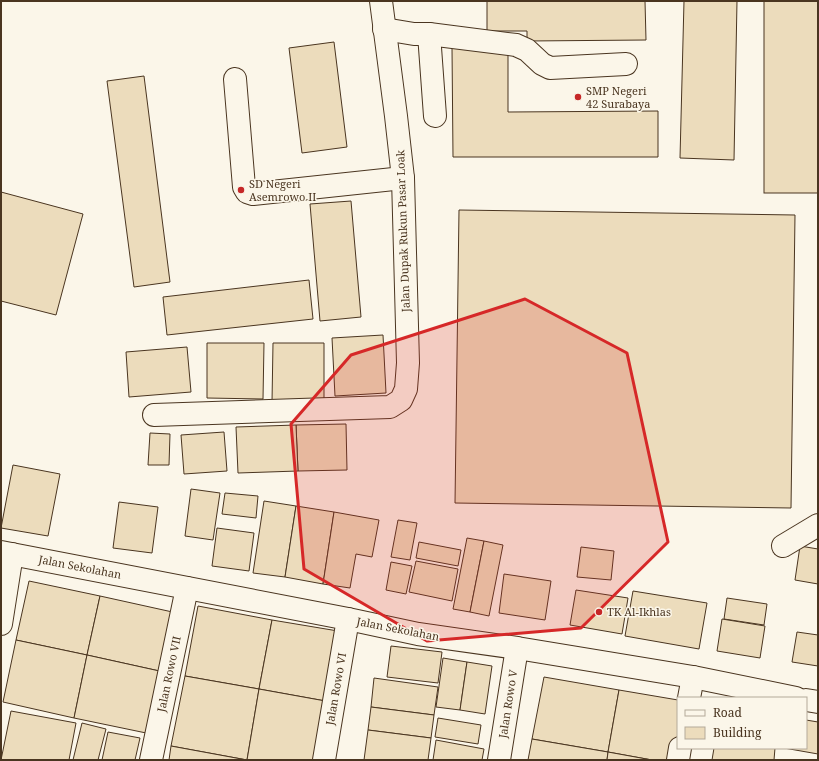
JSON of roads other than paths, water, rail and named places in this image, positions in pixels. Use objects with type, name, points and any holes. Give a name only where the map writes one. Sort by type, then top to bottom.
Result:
[{"type":"street","name":"Jalan Dupak Rukun Pasar Loak","points":[[154,415],[390,407],[402,400],[406,389],[408,363],[403,178],[381,1]]},
{"type":"street","points":[[384,29],[414,34],[429,34],[516,45],[527,50],[542,64],[550,68],[626,64]]},
{"type":"street","points":[[429,34],[435,116]]},
{"type":"street","points":[[235,79],[244,186],[248,192],[253,194],[403,178]]},
{"type":"street","points":[[783,546],[818,525]]},
{"type":"street","points":[[1,624],[6,553]]},
{"type":"street","name":"Jalan Sekolahan","points":[[6,553],[348,619],[418,634],[517,648],[691,688],[786,697]]},
{"type":"street","name":"Jalan Rowo VII","points":[[151,760],[187,588]]},
{"type":"street","name":"Jalan Rowo VI","points":[[324,760],[348,619]]},
{"type":"street","name":"Jalan Rowo V","points":[[498,760],[517,648]]},
{"type":"street","points":[[807,700],[818,702]]},
{"type":"street","points":[[678,760],[680,749]]},
{"type":"place","name":"SMP Negeri 42 Surabaya","points":[[578,97]]},
{"type":"place","name":"SD Negeri Asemrowo II","points":[[241,190]]},
{"type":"place","name":"TK Al-Ikhlas","points":[[599,612]]}]
